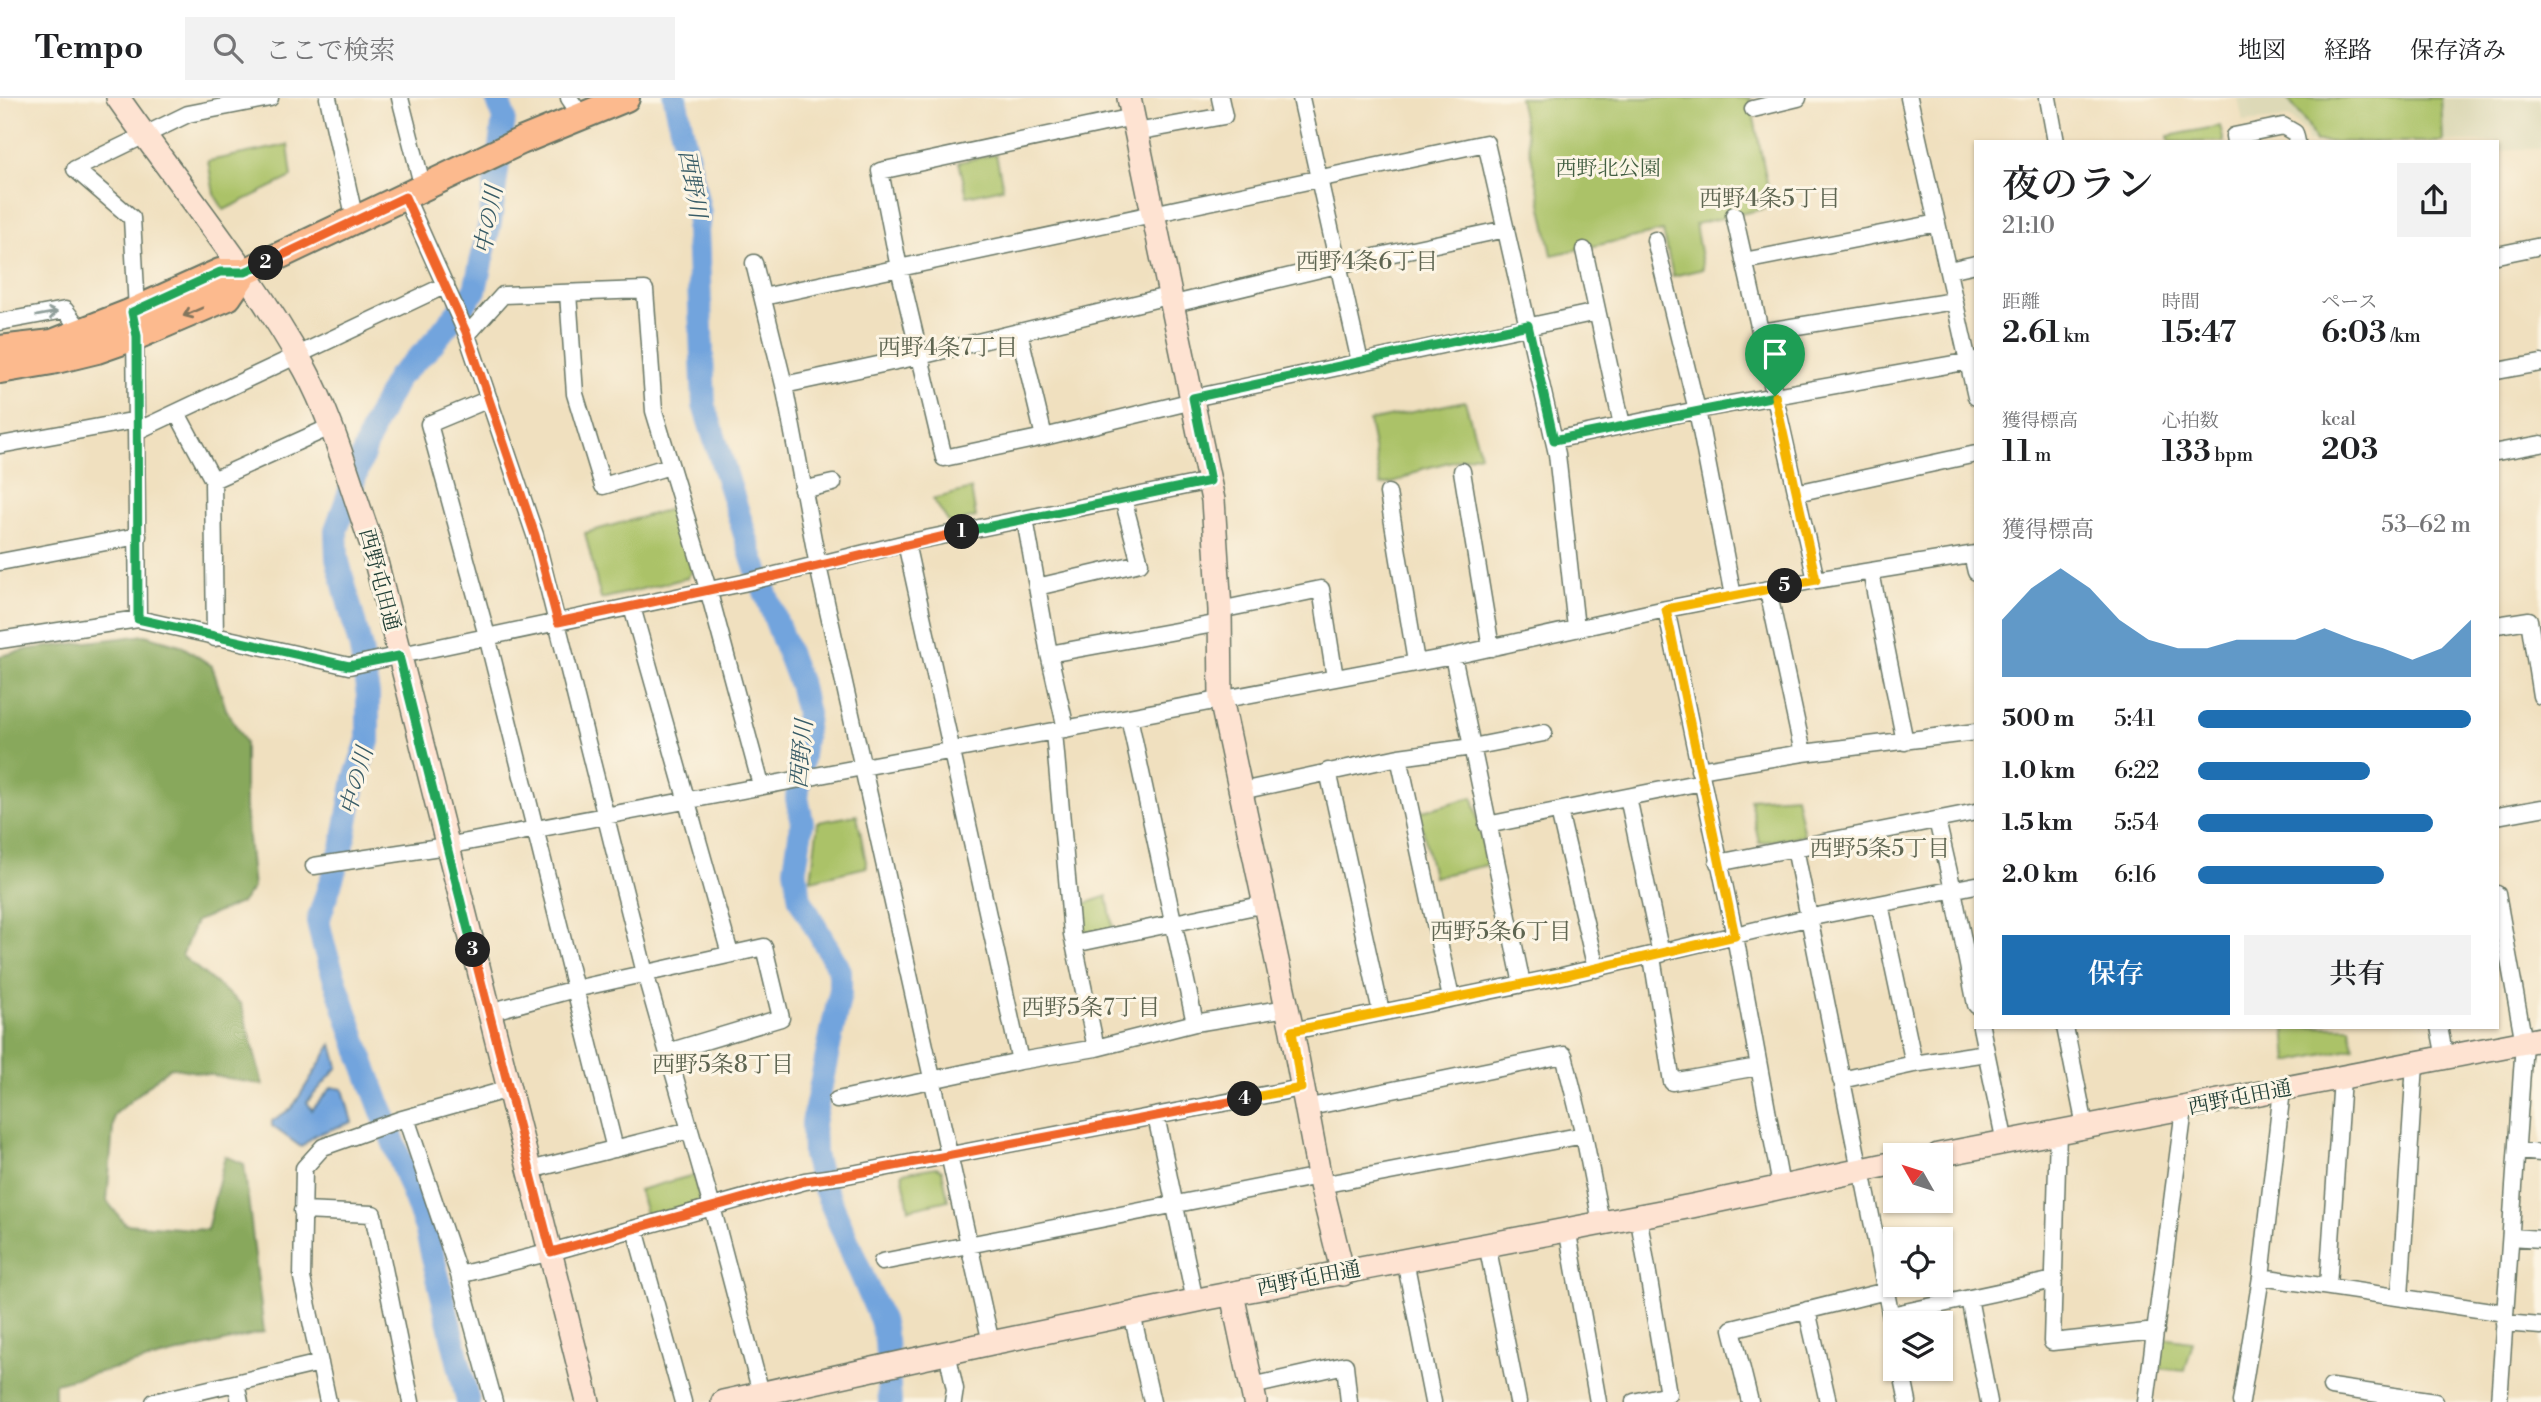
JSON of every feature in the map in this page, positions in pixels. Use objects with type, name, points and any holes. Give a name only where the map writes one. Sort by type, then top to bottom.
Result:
[{"type":"main road","points":[[0,349],[52,343],[135,319],[228,297],[245,272],[521,141],[576,108],[626,98]]},
{"type":"main road","points":[[0,370],[97,350],[135,319]]},
{"type":"street","name":"西野屯田通","points":[[118,98],[245,272],[297,357],[330,427],[371,542],[588,1402]]},
{"type":"street","points":[[138,619],[132,218],[75,169],[144,135],[186,106],[270,98]]},
{"type":"street","points":[[328,98],[355,220]]},
{"type":"street","points":[[400,98],[414,192],[467,334],[535,535],[645,973],[712,1207],[761,1394]]},
{"type":"street","points":[[1220,98],[1224,116],[1133,116],[880,172],[899,268],[944,458],[1044,437],[1193,399],[1597,312]]},
{"type":"street","points":[[1301,98],[1360,362]]},
{"type":"street","points":[[1753,109],[1798,98]]},
{"type":"street","points":[[1909,98],[1954,301],[1972,360],[1974,378]]},
{"type":"street","points":[[2048,98],[2056,140]]},
{"type":"street","points":[[1133,116],[1213,500],[1220,617],[1221,699],[1292,1031],[1320,1180],[1343,1274]]},
{"type":"street","points":[[2235,140],[2234,136],[2283,126],[2295,133],[2297,140]]},
{"type":"street","points":[[763,297],[1486,143],[1554,440],[1576,628]]},
{"type":"street","points":[[1734,215],[1816,580]]},
{"type":"street","points":[[1744,261],[1937,223]]},
{"type":"street","points":[[783,385],[1506,229]]},
{"type":"street","points":[[1655,240],[1697,410],[1733,596]]},
{"type":"street","points":[[2499,255],[2541,246]]},
{"type":"street","points":[[1584,250],[1622,425]]},
{"type":"street","points":[[754,263],[783,385],[818,566],[991,1343]]},
{"type":"street","points":[[1948,270],[1974,264]]},
{"type":"street","points":[[467,334],[503,295],[645,290],[654,411],[708,589],[761,785]]},
{"type":"street","points":[[0,445],[137,425],[177,413],[449,291]]},
{"type":"street","points":[[568,293],[575,394],[603,486],[670,466]]},
{"type":"street","points":[[1760,332],[1954,301]]},
{"type":"street","points":[[0,322],[65,310],[83,333]]},
{"type":"street","points":[[1019,332],[1044,437]]},
{"type":"street","points":[[1554,440],[1697,410],[1972,360]]},
{"type":"street","points":[[2499,371],[2541,363]]},
{"type":"street","points":[[489,399],[429,424],[487,636],[615,1149]]},
{"type":"street","points":[[177,413],[213,481],[215,638]]},
{"type":"street","points":[[213,481],[330,427]]},
{"type":"street","points":[[2499,452],[2541,444]]},
{"type":"street","points":[[1796,493],[1974,454]]},
{"type":"street","points":[[1462,471],[1490,648]]},
{"type":"street","points":[[0,640],[138,619],[349,666],[775,576],[906,543],[1210,481]]},
{"type":"street","points":[[802,490],[833,483]]},
{"type":"street","points":[[1388,493],[1416,663]]},
{"type":"street","points":[[1037,587],[1140,563],[1123,499]]},
{"type":"street","points":[[1025,519],[1060,731],[1074,944],[1096,1048]]},
{"type":"street","points":[[0,562],[138,536]]},
{"type":"street","points":[[906,543],[1020,1061]]},
{"type":"street","points":[[314,866],[446,846],[952,748],[1060,731],[1453,656],[1733,596],[1974,554]]},
{"type":"street","points":[[1871,572],[1905,742]]},
{"type":"street","points":[[1049,654],[1220,617],[1321,589],[1335,678]]},
{"type":"street","points":[[1768,590],[1803,754]]},
{"type":"street","points":[[632,607],[730,954]]},
{"type":"street","points":[[1666,609],[1735,936],[1781,1186]]},
{"type":"street","points":[[2499,625],[2529,620],[2541,696]]},
{"type":"street","points":[[1453,656],[1522,984]]},
{"type":"street","points":[[1129,717],[1195,1023]]},
{"type":"street","points":[[1487,825],[1628,797],[1700,776],[1803,754],[1974,732]]},
{"type":"street","points":[[1241,791],[1399,757],[1544,733]]},
{"type":"street","points":[[1399,757],[1451,998]]},
{"type":"street","points":[[1328,771],[1381,1012]]},
{"type":"street","points":[[1628,797],[1657,956],[1672,1082],[1758,1067]]},
{"type":"street","points":[[2499,816],[2541,808]]},
{"type":"street","points":[[1559,811],[1596,969]]},
{"type":"street","points":[[1718,863],[1974,813]]},
{"type":"street","points":[[1937,820],[1972,967],[1974,986]]},
{"type":"street","points":[[1794,848],[1883,1276]]},
{"type":"street","points":[[1292,1031],[1657,956],[1807,918],[1974,885]]},
{"type":"street","points":[[2499,902],[2532,1041],[2518,1151],[2499,1402]]},
{"type":"street","points":[[1074,944],[1265,904]]},
{"type":"street","points":[[1880,904],[1914,1064]]},
{"type":"street","points":[[489,1012],[575,989],[764,947],[781,1018],[668,1052]]},
{"type":"street","points":[[837,1100],[1020,1061],[1096,1048],[1195,1023],[1287,1008]]},
{"type":"street","points":[[1981,1029],[2004,1143]]},
{"type":"street","points":[[2064,1029],[2085,1126]]},
{"type":"street","points":[[2439,1029],[2445,1058]]},
{"type":"street","name":"西野屯田通","points":[[1953,1152],[2532,1041]]},
{"type":"street","points":[[1841,1080],[1914,1064],[1986,1053]]},
{"type":"street","points":[[459,1275],[805,1181],[1156,1116],[1303,1098],[1564,1055],[1584,1135],[1601,1222]]},
{"type":"street","points":[[2400,1297],[2416,1064]]},
{"type":"street","points":[[2328,1286],[2342,1078]]},
{"type":"street","points":[[328,1402],[302,1278],[304,1168],[323,1147],[402,1119],[509,1090]]},
{"type":"street","points":[[2241,1402],[2261,1277],[2282,1090]]},
{"type":"street","points":[[2146,1402],[2184,1109]]},
{"type":"street","points":[[1156,1116],[1195,1301]]},
{"type":"street","points":[[402,1119],[459,1275],[494,1402]]},
{"type":"street","points":[[530,1170],[690,1130]]},
{"type":"street","points":[[2058,1131],[2052,1342],[2155,1331]]},
{"type":"street","points":[[881,1262],[1175,1204],[1584,1135]]},
{"type":"street","points":[[2518,1151],[2541,1153]]},
{"type":"street","name":"西野屯田通","points":[[723,1402],[1195,1301],[1638,1214],[1692,1206],[1883,1165]]},
{"type":"street","points":[[302,1212],[373,1214],[411,1402]]},
{"type":"street","points":[[1634,1402],[1668,1394],[1638,1214]]},
{"type":"street","points":[[635,1228],[683,1402]]},
{"type":"street","points":[[1567,1228],[1598,1402]]},
{"type":"street","points":[[2511,1237],[2541,1239]]},
{"type":"street","points":[[1487,1244],[1518,1402]]},
{"type":"street","points":[[1405,1261],[1433,1402]]},
{"type":"street","points":[[2261,1277],[2400,1297],[2541,1326]]},
{"type":"street","points":[[1909,1311],[2054,1280]]},
{"type":"street","points":[[1750,1402],[1732,1329],[1883,1292]]},
{"type":"street","points":[[1232,1294],[1253,1394],[1345,1366],[1349,1402]]},
{"type":"street","points":[[1969,1298],[1989,1402]]},
{"type":"street","points":[[1807,1310],[1828,1402]]},
{"type":"street","points":[[1132,1314],[1152,1402]]},
{"type":"street","points":[[947,1352],[955,1389],[953,1402]]},
{"type":"street","points":[[154,1402],[320,1363]]},
{"type":"street","points":[[1904,1381],[1908,1402]]},
{"type":"street","points":[[236,1382],[240,1402]]},
{"type":"street","points":[[2331,1387],[2359,1397],[2434,1402]]},
{"type":"shaded area","points":[[2238,98],[2541,98],[2541,149],[2513,149],[2499,152],[2499,140],[2307,140],[2305,131],[2291,118],[2243,122]]},
{"type":"green space","name":"西野北公園","points":[[1519,98],[1750,98],[1772,207],[1695,224],[1703,269],[1673,276],[1663,231],[1552,255]]},
{"type":"green space","points":[[2287,98],[2441,98],[2443,140],[2314,140],[2308,125]]},
{"type":"green space","points":[[2220,126],[2224,140],[2169,140],[2168,136]]},
{"type":"green space","points":[[288,145],[292,177],[224,210],[214,194],[208,161]]},
{"type":"green space","points":[[996,154],[1003,188],[967,196],[959,162]]},
{"type":"green space","points":[[1465,401],[1480,454],[1422,469],[1397,482],[1381,485],[1369,421]]},
{"type":"green space","points":[[971,489],[976,517],[950,524],[933,499]]},
{"type":"green space","points":[[674,508],[692,571],[687,578],[601,599],[585,533]]},
{"type":"green space","points":[[145,635],[180,645],[212,666],[226,709],[245,742],[245,807],[253,888],[241,903],[196,921],[182,956],[241,1004],[263,1085],[170,1067],[114,1115],[107,1201],[125,1224],[207,1230],[225,1156],[244,1164],[264,1332],[55,1383],[55,1402],[0,1402],[0,656],[30,649]]},
{"type":"green space","points":[[1796,796],[1804,835],[1759,843],[1750,799]]},
{"type":"green space","points":[[1473,797],[1487,865],[1433,877],[1419,812]]},
{"type":"green space","points":[[857,815],[867,867],[811,880],[818,822]]},
{"type":"green space","points":[[1107,896],[1113,928],[1086,934],[1079,930],[1078,906]]},
{"type":"green space","points":[[2285,1029],[2350,1029],[2354,1048],[2288,1062]]},
{"type":"green space","points":[[936,1167],[942,1170],[948,1200],[909,1209],[902,1173]]},
{"type":"green space","points":[[694,1175],[700,1199],[697,1204],[647,1217],[639,1190]]},
{"type":"green space","points":[[2162,1338],[2193,1342],[2185,1371],[2157,1368]]},
{"type":"water","points":[[332,1044],[338,1067],[307,1102],[312,1110],[332,1087],[343,1089],[352,1122],[315,1135],[301,1147],[272,1126],[272,1121],[292,1108]]},
{"type":"waterway","name":"中の川","points":[[468,1402],[426,1228],[358,1048],[318,921],[342,848],[355,779],[368,741],[368,695],[361,649],[337,558],[336,530],[374,424],[398,377],[429,348],[475,290],[490,222],[504,118],[497,98]]},
{"type":"waterway","name":"西野川","points":[[675,98],[700,214],[697,230],[704,405],[753,560],[801,687],[807,714],[797,798],[802,822],[795,869],[800,899],[840,971],[840,993],[813,1123],[814,1155],[820,1177],[881,1320],[886,1340],[890,1402]]},
{"type":"district","name":"西野4条5丁目","points":[[1770,199]]},
{"type":"district","name":"西野4条6丁目","points":[[1367,262]]},
{"type":"district","name":"西野4条7丁目","points":[[948,348]]},
{"type":"district","name":"西野5条5丁目","points":[[1880,849]]},
{"type":"district","name":"西野5条6丁目","points":[[1501,932]]},
{"type":"district","name":"西野5条7丁目","points":[[1091,1008]]},
{"type":"district","name":"西野5条8丁目","points":[[723,1065]]},
{"type":"route","points":[[405,197],[466,332],[535,535],[558,622],[775,576],[906,543],[1210,481],[1193,398],[1528,325],[1554,440],[1775,396],[1816,580],[1666,609],[1735,936],[1652,957],[1292,1031],[1301,1088],[805,1181],[551,1252],[399,656],[349,666],[138,619],[137,336],[132,312],[220,272],[245,272],[405,197]]}]
